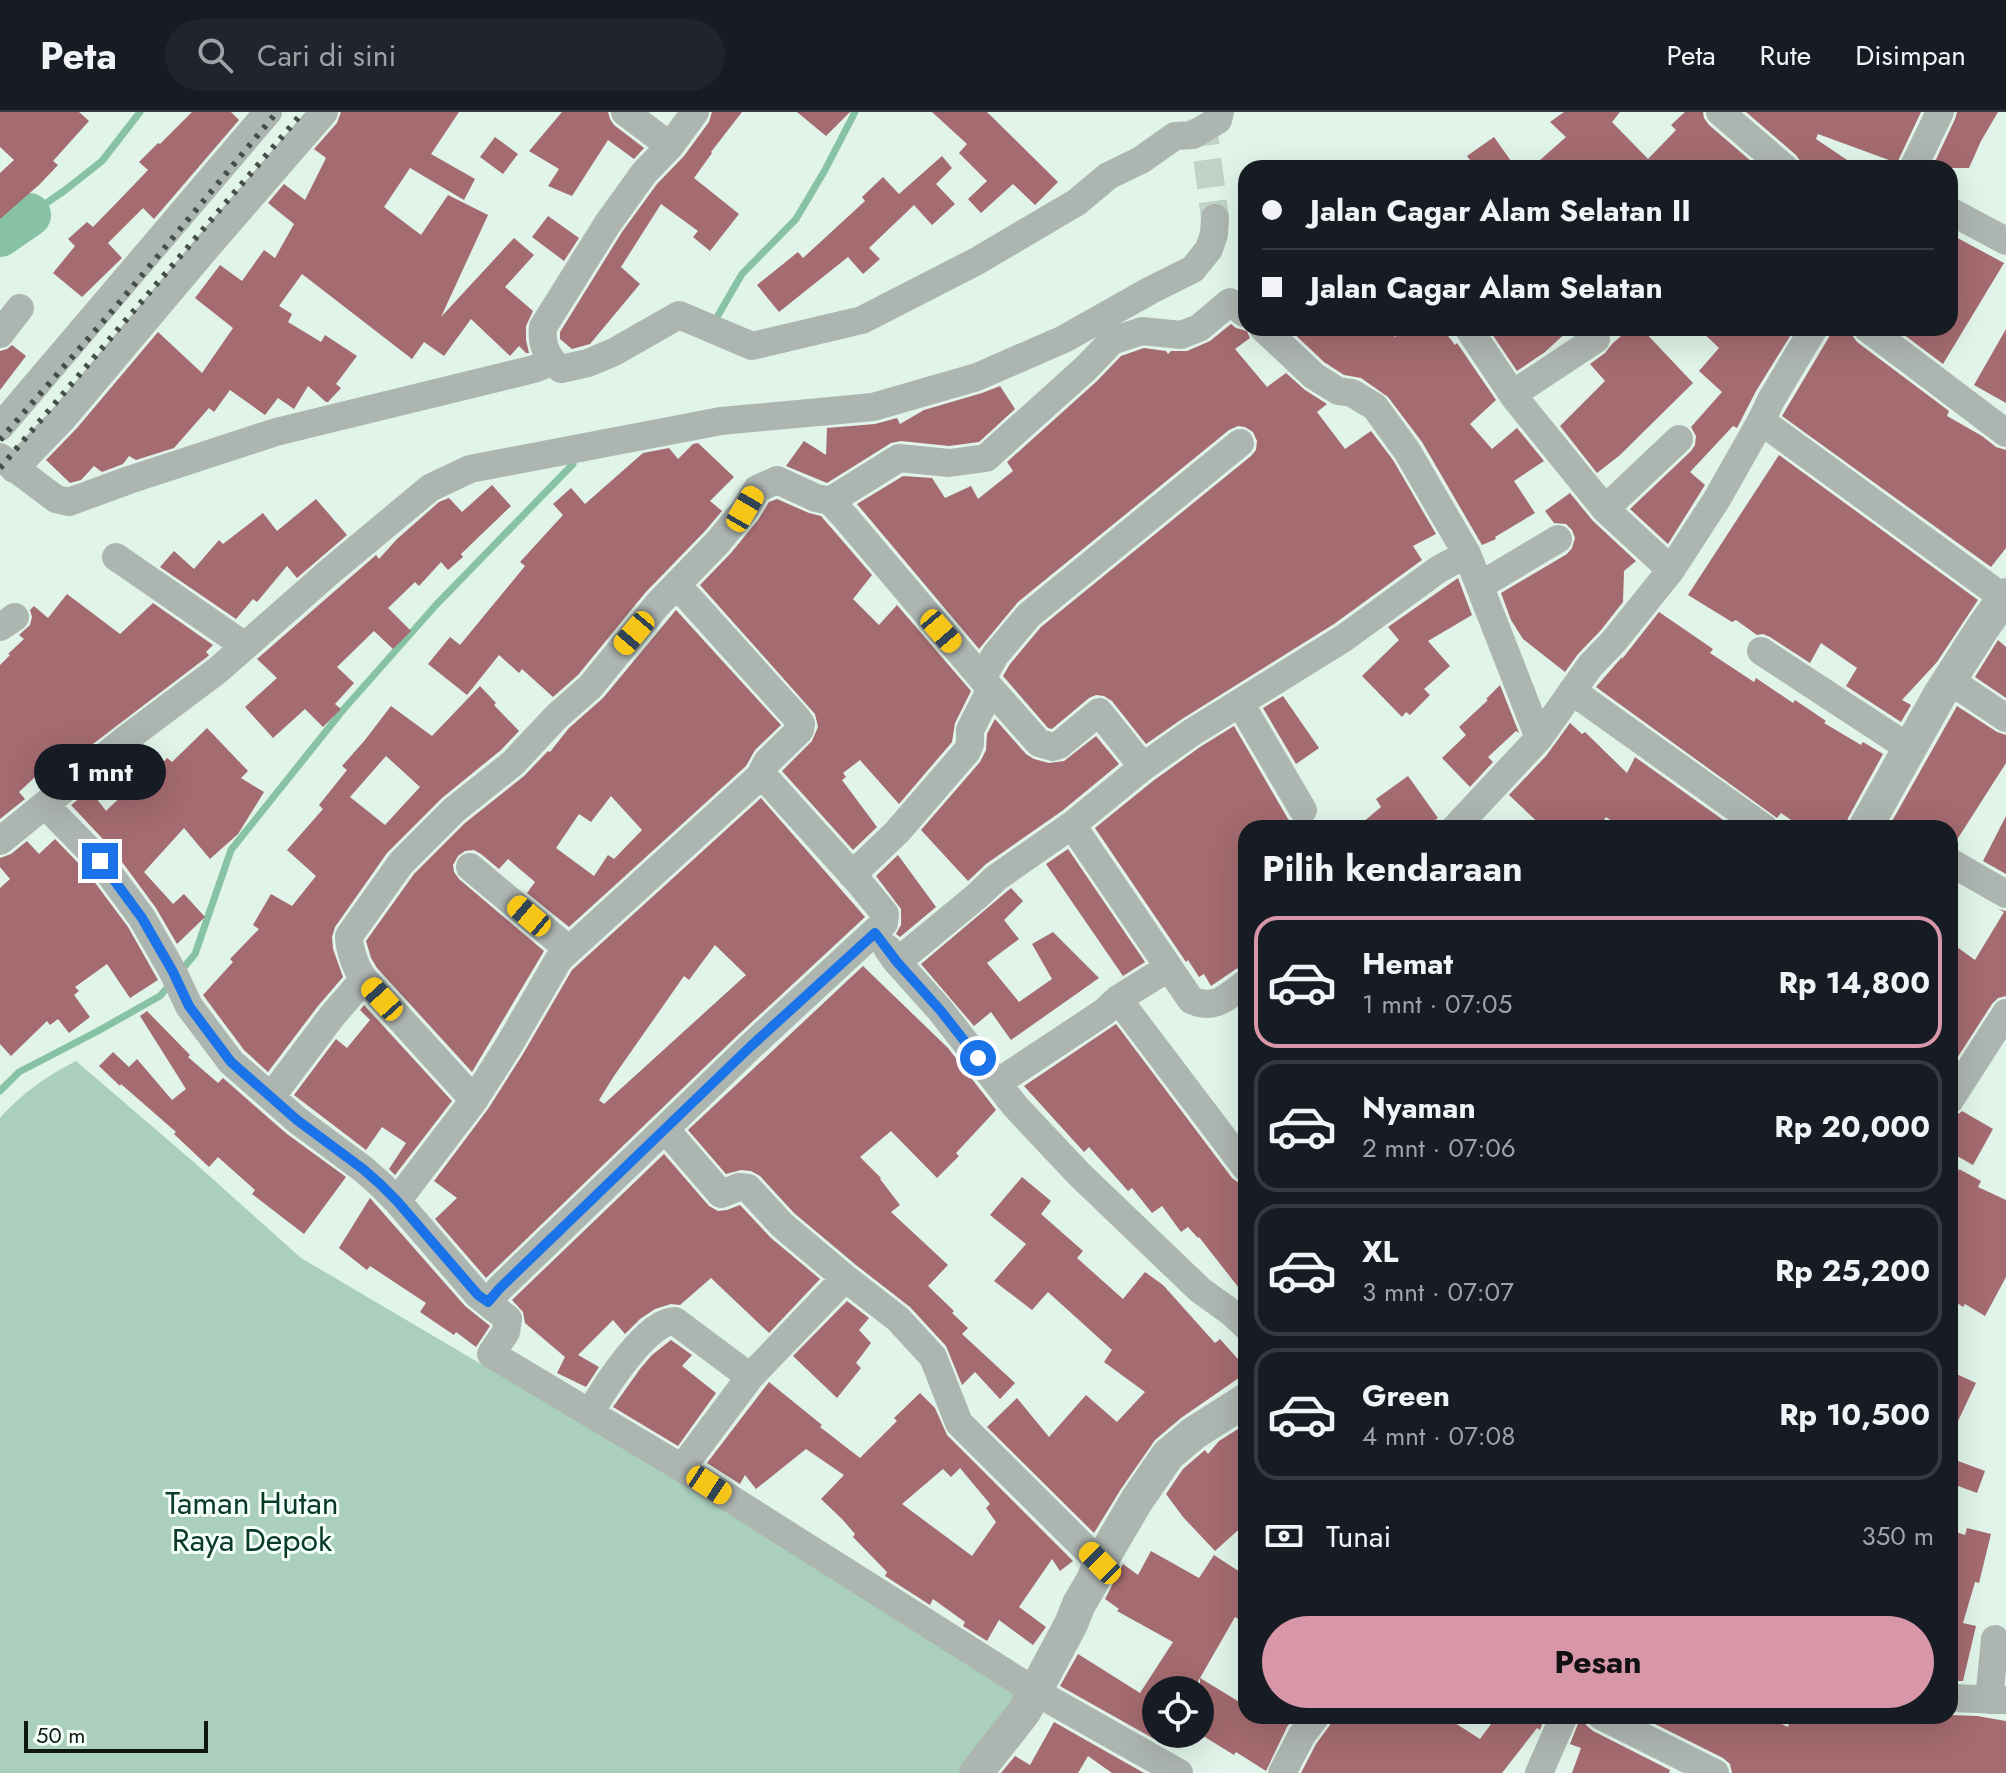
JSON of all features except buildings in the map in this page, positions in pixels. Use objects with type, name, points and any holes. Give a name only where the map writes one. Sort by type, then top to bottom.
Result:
[{"type":"street","points":[[0,427],[268,112]]},
{"type":"street","points":[[324,112],[64,417],[7,463],[56,499],[69,502],[276,432],[534,369],[551,362]]},
{"type":"street","points":[[625,112],[670,146]]},
{"type":"street","points":[[695,112],[670,146],[644,173],[608,223],[543,327],[542,339],[551,362],[561,369],[588,363],[614,352],[679,315],[752,346],[862,320],[977,261],[1077,202],[1108,176],[1141,160],[1175,136],[1193,135],[1218,120],[1208,114]]},
{"type":"street","points":[[1720,112],[1776,160]]},
{"type":"street","points":[[1917,160],[1940,112]]},
{"type":"street","points":[[1958,215],[2006,241]]},
{"type":"street","points":[[0,841],[126,739],[218,670],[430,488],[447,479],[470,469],[721,421],[873,407],[977,377],[1064,339],[1193,269],[1209,249],[1215,218]]},
{"type":"street","points":[[830,501],[899,458],[949,463],[986,458],[1112,341],[1142,331],[1181,335],[1199,328],[1230,302],[1238,308]]},
{"type":"street","points":[[0,334],[20,308]]},
{"type":"street","points":[[1272,336],[1314,376],[1338,391],[1352,393],[1375,407],[1407,451],[1467,554],[1539,738]]},
{"type":"street","points":[[1473,336],[1513,394],[1605,509],[1671,570]]},
{"type":"street","points":[[1462,820],[1539,738],[1590,666],[1671,570],[1717,499],[1809,336]]},
{"type":"street","points":[[1878,336],[2006,433]]},
{"type":"street","points":[[1513,394],[1596,339]]},
{"type":"street","points":[[1761,421],[2005,597],[1949,680],[1909,748],[1877,820]]},
{"type":"street","points":[[1605,509],[1679,439]]},
{"type":"street","points":[[852,875],[897,832],[967,751],[970,730],[996,654],[1029,615],[1240,443]]},
{"type":"street","points":[[474,1100],[360,974],[349,936],[401,863],[454,810],[513,763],[557,716],[590,687],[658,604],[718,542],[757,489],[766,484],[777,480],[830,501],[1039,743],[1053,747],[1059,745],[1099,712],[1143,767]]},
{"type":"street","points":[[1481,585],[1558,539]]},
{"type":"street","points":[[897,962],[996,878],[1072,825],[1143,767],[1191,733],[1344,638],[1439,569],[1467,554]]},
{"type":"street","points":[[116,557],[245,646]]},
{"type":"street","points":[[397,1201],[474,1100],[553,967],[568,949],[760,776],[767,762],[800,730],[801,724],[677,585]]},
{"type":"street","points":[[1761,651],[1909,748]]},
{"type":"street","points":[[1949,680],[2006,718]]},
{"type":"street","points":[[1572,691],[1753,820]]},
{"type":"street","points":[[1240,703],[1303,810]]},
{"type":"street","points":[[488,1302],[751,1046],[884,923],[885,914],[760,776]]},
{"type":"street","points":[[45,805],[100,861],[142,918],[189,1006],[231,1062],[297,1120],[363,1169],[397,1201],[478,1295],[508,1319],[506,1332],[491,1354],[682,1468],[1036,1692],[1179,1773]]},
{"type":"street","points":[[1072,825],[1191,1000],[1201,1005],[1217,1004],[1238,989]]},
{"type":"street","points":[[470,867],[568,949]]},
{"type":"street","points":[[1958,867],[2006,894]]},
{"type":"street","points":[[875,933],[1015,1106],[1079,1174],[1200,1290],[1238,1319]]},
{"type":"street","points":[[997,1083],[1168,968]]},
{"type":"street","points":[[271,1097],[364,979]]},
{"type":"street","points":[[1118,999],[1238,1157]]},
{"type":"street","points":[[1958,1088],[2006,1013]]},
{"type":"street","points":[[665,1129],[721,1194],[739,1187],[748,1188],[782,1225],[898,1319],[933,1357],[959,1423],[1100,1563]]},
{"type":"street","points":[[682,1468],[750,1377],[845,1278]]},
{"type":"street","points":[[590,1413],[599,1396],[639,1345],[666,1321],[675,1321],[750,1377]]},
{"type":"street","points":[[976,1773],[1024,1712],[1100,1563],[1168,1455],[1194,1433],[1238,1405]]},
{"type":"street","points":[[1958,1698],[1998,1700],[1995,1639]]},
{"type":"street","points":[[1282,1773],[1310,1724]]},
{"type":"street","points":[[1539,1773],[1560,1724]]},
{"type":"street","points":[[1617,1724],[1715,1773]]},
{"type":"green space","name":"Taman Hutan Raya Depok","points":[[76,1061],[301,1258],[756,1526],[1020,1690],[969,1773],[0,1773],[0,1118],[35,1086]]},
{"type":"waterway","points":[[29,215],[102,161],[140,112]]},
{"type":"waterway","points":[[713,324],[742,274],[796,219],[855,112]]},
{"type":"waterway","points":[[0,235],[29,215]]},
{"type":"waterway","points":[[180,972],[195,954],[231,850],[343,710],[436,605],[573,464]]},
{"type":"waterway","points":[[0,1091],[19,1072],[160,996],[172,982]]},
{"type":"tunnel","points":[[1202,118],[1215,218]]},
{"type":"railway","points":[[0,440],[114,309],[277,112]]},
{"type":"railway","points":[[0,468],[303,112]]},
{"type":"route","points":[[100,861],[142,918],[189,1006],[231,1062],[297,1120],[380,1184],[478,1295],[488,1302],[751,1046],[875,933],[978,1058]]}]
